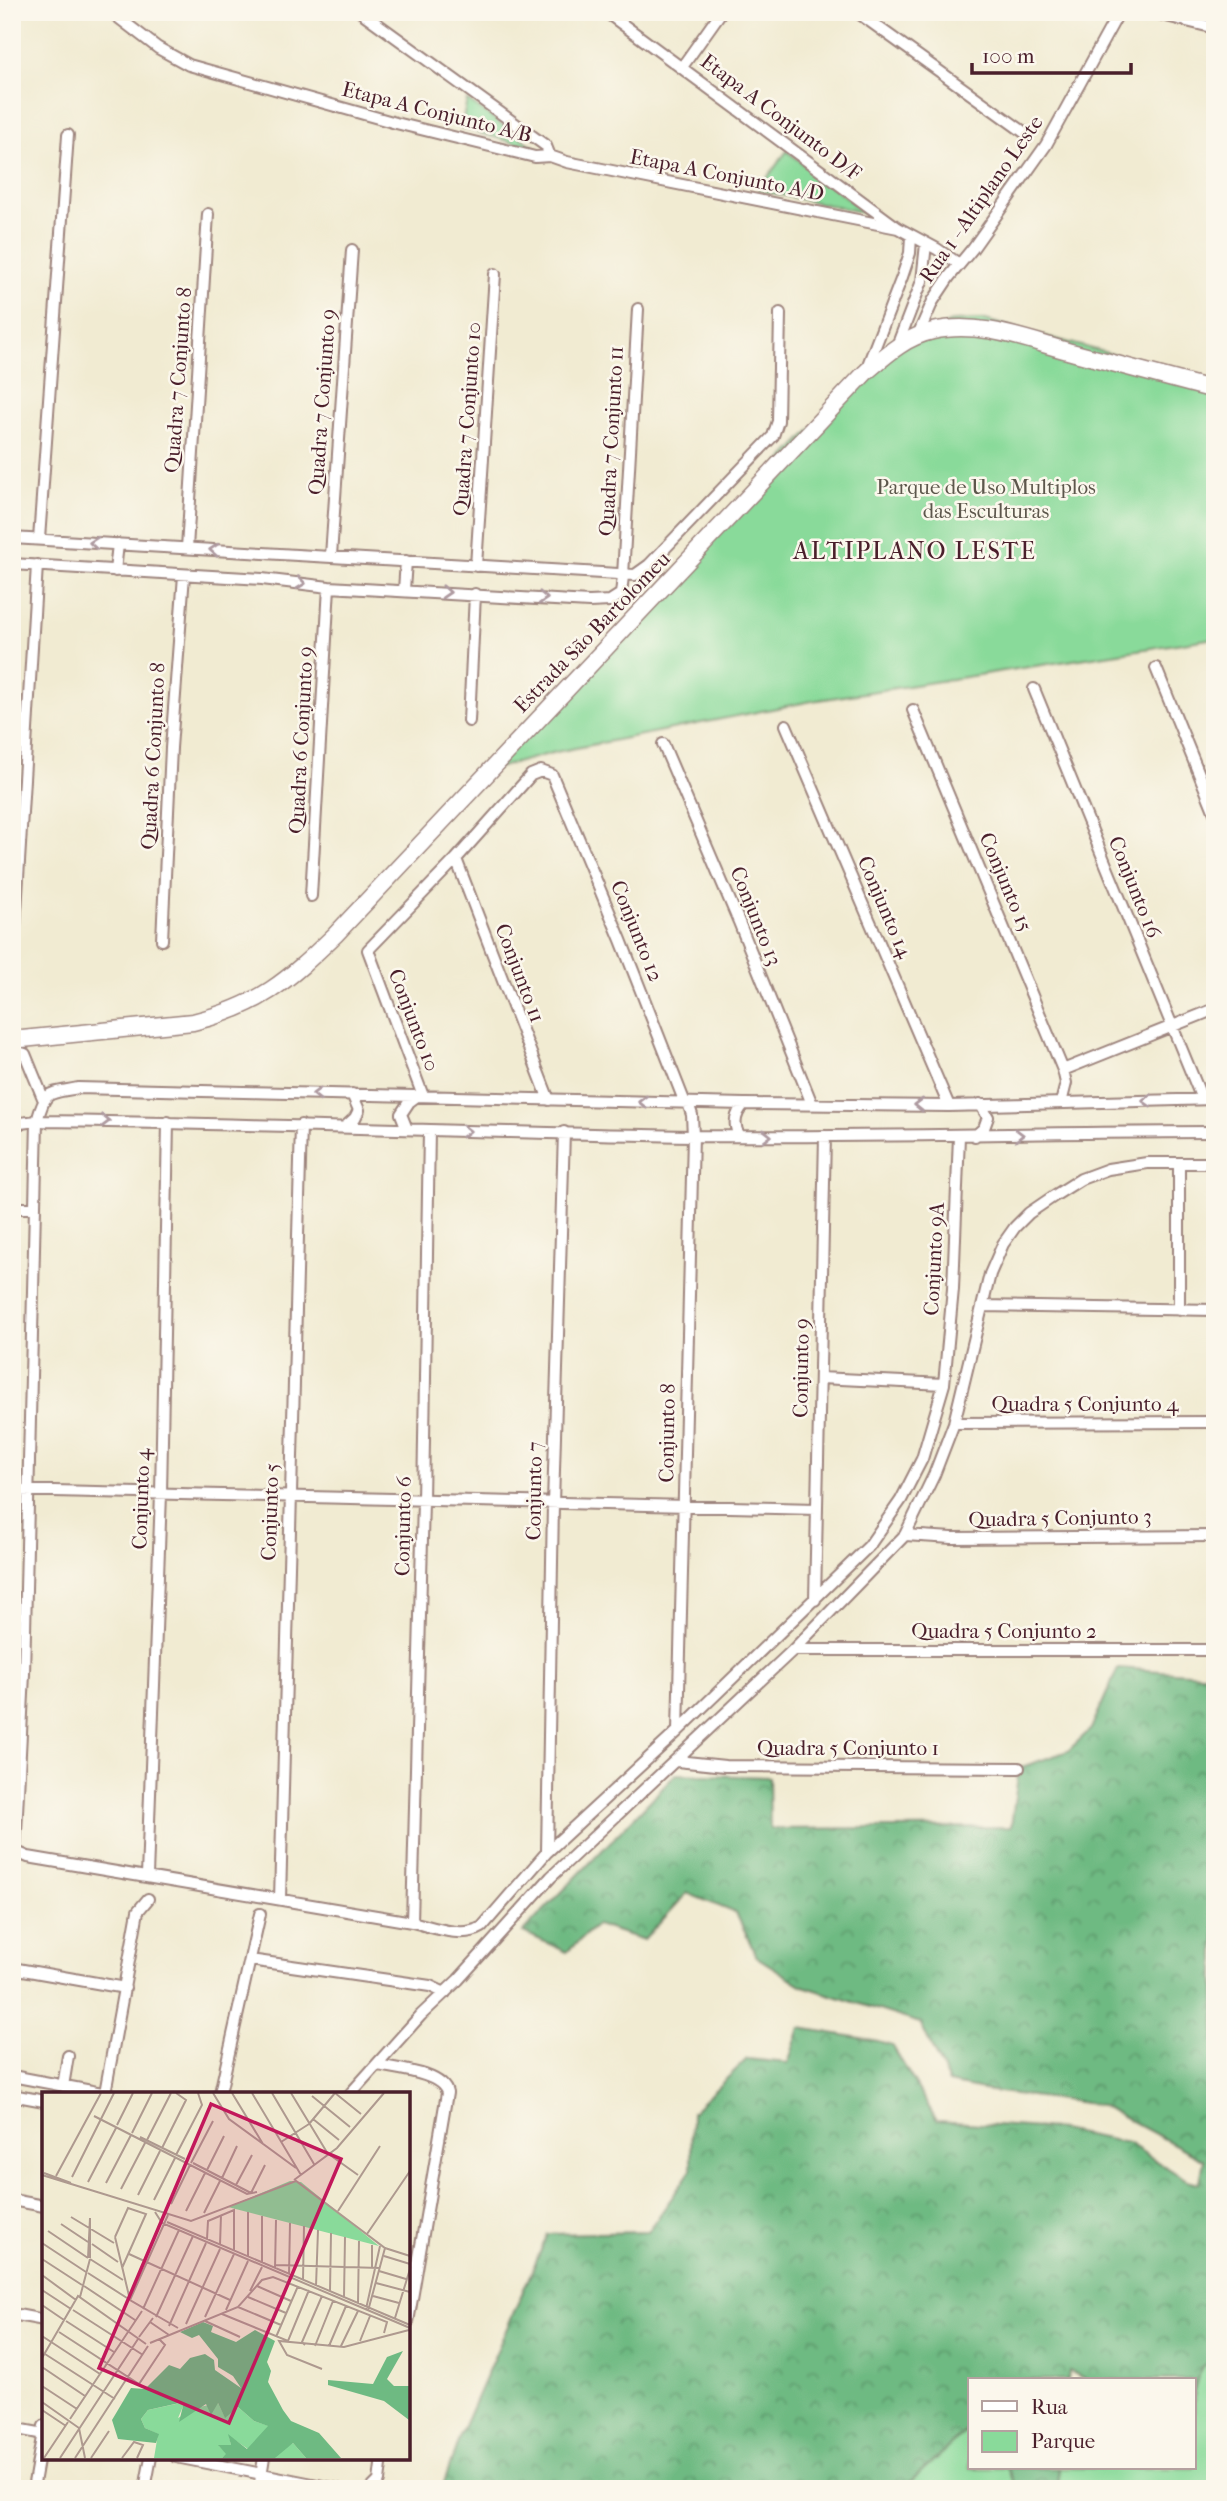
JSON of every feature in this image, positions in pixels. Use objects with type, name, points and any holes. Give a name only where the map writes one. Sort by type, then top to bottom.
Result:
[{"type":"street","name":"Etapa A Conjunto A/B","points":[[111,12],[158,48],[189,65],[396,123],[535,157],[550,156],[546,146],[375,17],[360,12]]},
{"type":"street","name":"Etapa A Conjunto D/F","points":[[606,12],[898,228],[959,264]]},
{"type":"street","points":[[682,67],[722,12]]},
{"type":"street","points":[[857,12],[1028,135]]},
{"type":"street","name":"Rua 1 - Altiplano Leste","points":[[918,335],[933,301],[1046,145],[1119,12]]},
{"type":"street","points":[[1150,12],[1215,29]]},
{"type":"street","points":[[39,539],[68,135]]},
{"type":"street","name":"Etapa A Conjunto A/D","points":[[550,156],[898,228]]},
{"type":"street","name":"Quadra 7 Conjunto 8","points":[[187,548],[208,214]]},
{"type":"street","points":[[865,373],[910,253],[911,236]]},
{"type":"street","points":[[879,338],[895,348],[922,281],[926,244]]},
{"type":"street","name":"Quadra 7 Conjunto 9","points":[[331,556],[352,250]]},
{"type":"street","name":"Quadra 7 Conjunto 10","points":[[476,566],[495,274]]},
{"type":"street","points":[[891,302],[909,310]]},
{"type":"street","name":"Quadra 7 Conjunto 11","points":[[623,576],[638,309]]},
{"type":"street","points":[[12,538],[635,575],[649,565],[773,436],[778,421],[780,313]]},
{"type":"street","name":"Estrada São Bartolomeu","points":[[20,1039],[167,1026],[215,1016],[255,1000],[293,976],[361,908],[865,373],[895,348],[918,335],[949,328],[989,330],[1215,390]]},
{"type":"street","points":[[115,571],[118,544]]},
{"type":"street","points":[[262,579],[264,554]]},
{"type":"street","points":[[404,590],[407,561]]},
{"type":"street","points":[[12,564],[262,579],[329,587],[610,601],[621,594],[623,576]]},
{"type":"street","points":[[14,944],[37,565]]},
{"type":"street","name":"Quadra 6 Conjunto 8","points":[[162,940],[171,748],[184,575]]},
{"type":"street","name":"Quadra 6 Conjunto 9","points":[[311,896],[329,587]]},
{"type":"street","points":[[469,720],[475,594]]},
{"type":"street","points":[[1156,668],[1215,813]]},
{"type":"street","name":"Conjunto 16","points":[[1034,689],[1202,1099]]},
{"type":"street","name":"Conjunto 15","points":[[913,710],[1063,1070]]},
{"type":"street","name":"Conjunto 14","points":[[786,724],[949,1105]]},
{"type":"street","name":"Conjunto 13","points":[[663,744],[739,922],[812,1104]]},
{"type":"street","name":"Conjunto 12","points":[[456,859],[531,775],[541,771],[552,775],[692,1115],[693,1136]]},
{"type":"street","name":"Conjunto 10","points":[[420,1096],[368,950],[456,859]]},
{"type":"street","name":"Conjunto 11","points":[[456,859],[549,1100]]},
{"type":"street","points":[[1061,1103],[1066,1083],[1063,1070],[1215,1009]]},
{"type":"street","points":[[20,1039],[45,1096],[37,1121],[33,1208],[24,1674],[14,1851],[27,1857],[412,1922]]},
{"type":"street","points":[[12,1050],[25,1054],[45,1096]]},
{"type":"street","points":[[45,1096],[78,1088],[744,1104],[949,1105],[1215,1099]]},
{"type":"street","points":[[345,1126],[355,1118],[359,1110],[352,1094]]},
{"type":"street","points":[[407,1129],[401,1114],[409,1102],[420,1096]]},
{"type":"street","points":[[740,1136],[736,1121],[744,1104]]},
{"type":"street","points":[[975,1136],[987,1121],[987,1114],[980,1104]]},
{"type":"street","points":[[12,1116],[37,1121]]},
{"type":"street","points":[[12,1124],[37,1121],[169,1122],[693,1136],[975,1136],[1215,1132]]},
{"type":"street","name":"Conjunto 4","points":[[147,1876],[161,1494],[169,1122]]},
{"type":"street","name":"Conjunto 5","points":[[280,1899],[301,1125]]},
{"type":"street","name":"Conjunto 6","points":[[412,1922],[429,1131]]},
{"type":"street","name":"Conjunto 7","points":[[547,1852],[553,1504],[564,1132]]},
{"type":"street","name":"Conjunto 8","points":[[678,1731],[693,1136]]},
{"type":"street","name":"Conjunto 9","points":[[815,1600],[825,1136]]},
{"type":"street","name":"Conjunto 9A","points":[[412,1922],[451,1931],[469,1932],[489,1920],[547,1852],[678,1731],[869,1546],[901,1500],[922,1459],[944,1384],[953,1289],[959,1136]]},
{"type":"street","points":[[352,2092],[551,1877],[793,1650],[905,1535],[934,1475],[954,1423],[990,1274],[1014,1227],[1029,1213],[1081,1179],[1108,1169],[1147,1163],[1215,1163]]},
{"type":"street","points":[[1179,1163],[1179,1310]]},
{"type":"street","points":[[12,1208],[33,1208]]},
{"type":"street","points":[[983,1306],[1215,1310]]},
{"type":"street","points":[[820,1378],[944,1384]]},
{"type":"street","name":"Quadra 5 Conjunto 4","points":[[954,1423],[1215,1422]]},
{"type":"street","points":[[12,1490],[817,1509]]},
{"type":"street","name":"Quadra 5 Conjunto 3","points":[[905,1535],[952,1538],[1215,1536]]},
{"type":"street","name":"Quadra 5 Conjunto 2","points":[[793,1650],[1215,1650]]},
{"type":"street","name":"Quadra 5 Conjunto 1","points":[[677,1761],[725,1766],[1019,1768]]},
{"type":"street","points":[[103,2092],[138,1911],[148,1899]]},
{"type":"street","points":[[220,2092],[260,1914]]},
{"type":"street","points":[[250,1960],[430,1986],[445,1993]]},
{"type":"street","points":[[12,1968],[125,1988]]},
{"type":"street","points":[[63,2086],[68,2056]]},
{"type":"street","points":[[378,2065],[437,2078],[446,2087],[447,2093],[410,2310]]},
{"type":"street","points":[[12,2076],[97,2092]]},
{"type":"street","points":[[12,2095],[42,2101]]},
{"type":"street","points":[[12,2200],[42,2206]]},
{"type":"street","points":[[12,2314],[42,2320]]},
{"type":"street","points":[[12,2428],[42,2431]]},
{"type":"street","points":[[33,2489],[42,2437]]},
{"type":"street","points":[[145,2489],[150,2459]]},
{"type":"street","points":[[186,2459],[338,2489]]},
{"type":"street","points":[[259,2489],[264,2459]]},
{"type":"street","points":[[371,2489],[379,2481],[382,2459]]},
{"type":"green space","points":[[467,100],[537,149],[461,128]]},
{"type":"green space","points":[[787,151],[865,213],[758,190]]},
{"type":"green space","name":"Parque de Uso Multiplos das Esculturas","points":[[985,320],[1215,382],[1215,638],[812,701],[556,752],[486,771],[889,348],[954,321]]},
{"type":"green space","points":[[1118,1668],[1215,1675],[1215,2358],[1201,2367],[1196,2388],[1196,2378],[1085,2378],[1069,2371],[1068,2378],[968,2378],[968,2429],[902,2489],[799,2489],[798,2482],[777,2489],[442,2489],[460,2435],[548,2234],[648,2232],[691,2170],[692,2112],[747,2059],[788,2063],[800,2028],[892,2045],[937,2121],[1055,2129],[1128,2143],[1187,2180],[1200,2183],[1204,2160],[1101,2105],[949,2083],[920,2023],[803,1986],[757,1957],[736,1913],[687,1893],[644,1940],[596,1925],[567,1952],[523,1932],[676,1774],[769,1777],[770,1829],[1011,1827],[1019,1768],[1068,1751],[1091,1729]]},
{"type":"green space","points":[[1215,2358],[1215,2489],[1056,2489],[1059,2470],[1196,2470],[1196,2388],[1201,2367]]},
{"type":"green space","points":[[968,2429],[968,2470],[1008,2470],[1018,2489],[902,2489]]},
{"type":"green space","points":[[1008,2470],[1059,2470],[1056,2489],[1018,2489]]},
{"type":"district","name":"ALTIPLANO LESTE","points":[[915,551]]}]
